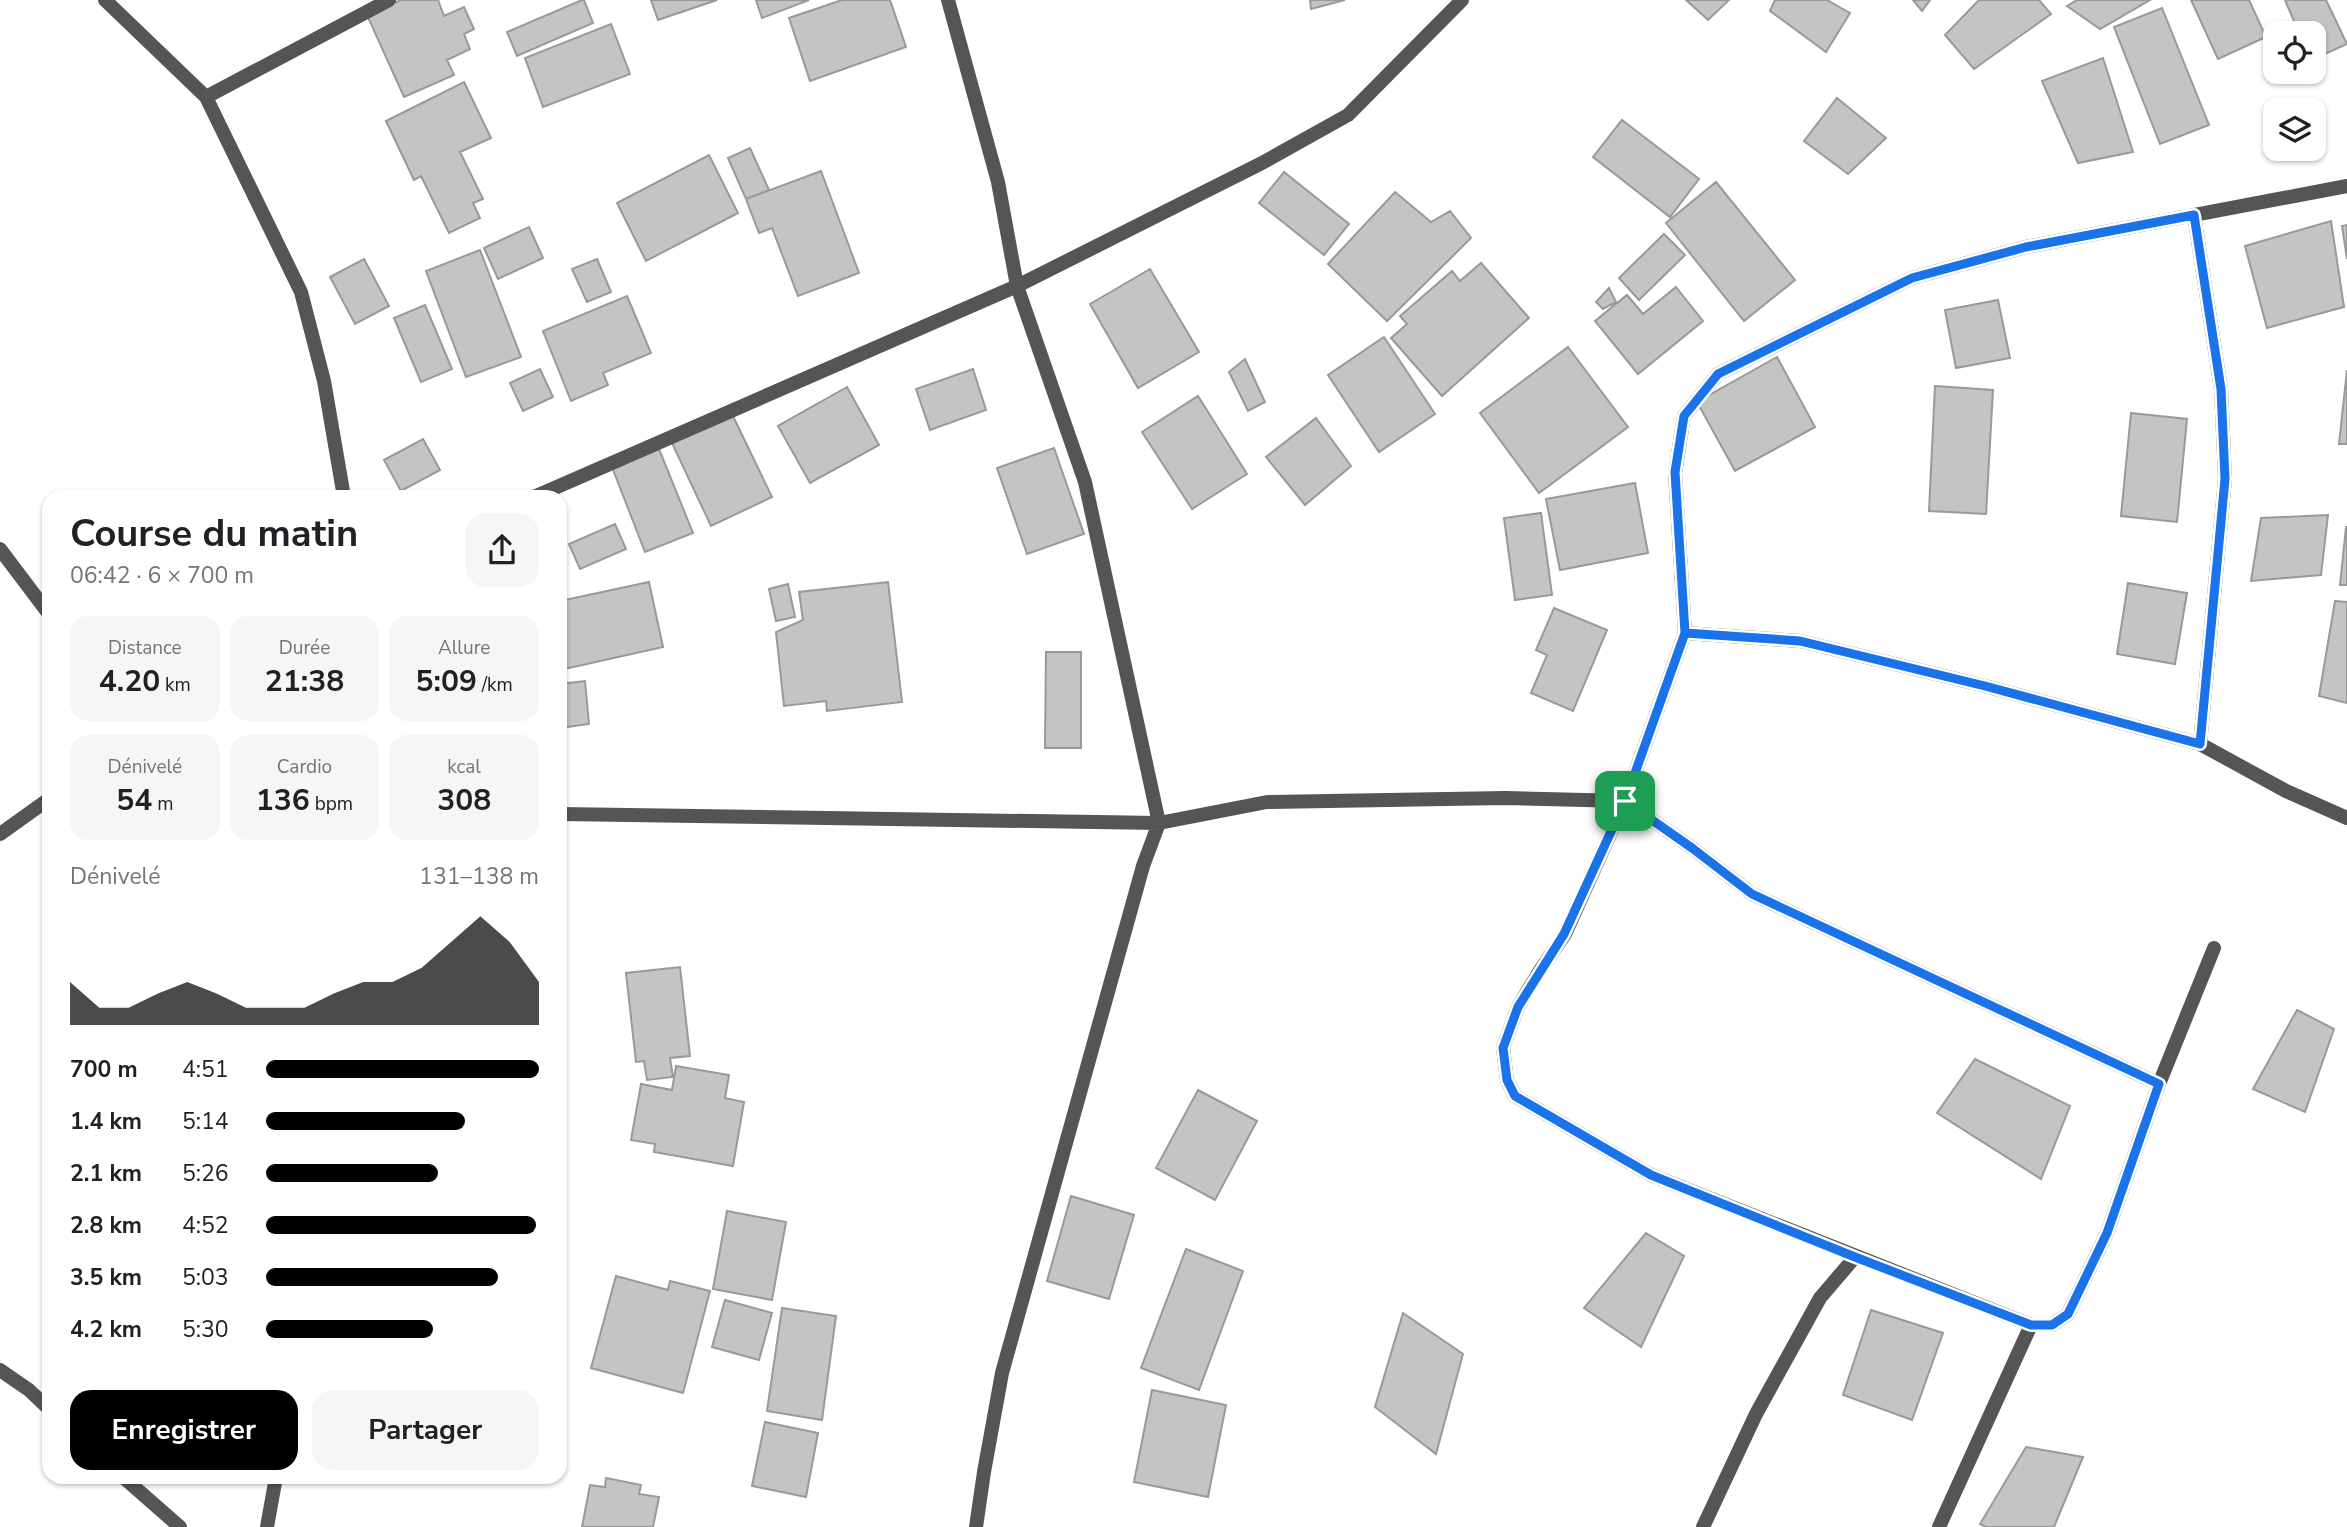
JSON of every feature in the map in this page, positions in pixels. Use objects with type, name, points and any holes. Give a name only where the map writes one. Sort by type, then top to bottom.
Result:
[{"type":"street","points":[[105,0],[206,97],[301,292],[324,381],[343,490]]},
{"type":"street","points":[[206,97],[388,0]]},
{"type":"street","points":[[948,0],[999,182],[1017,286],[1085,482],[1159,823],[1140,879],[1002,1373],[976,1527]]},
{"type":"street","points":[[550,490],[1017,286],[1262,163],[1348,115],[1462,0]]},
{"type":"street","points":[[2214,948],[2159,1084],[2107,1233],[2068,1314],[2052,1325],[2031,1325],[1651,1175],[1515,1096],[1507,1080],[1503,1048],[1518,1007],[1564,934],[1625,801],[1685,633],[1675,472],[1684,416],[1718,374],[1912,278],[2026,247],[2347,186]]},
{"type":"street","points":[[2194,215],[2221,389],[2225,479],[2200,744]]},
{"type":"street","points":[[0,550],[42,605]]},
{"type":"street","points":[[1685,633],[1800,641],[1985,686],[2200,744],[2286,791],[2347,818]]},
{"type":"street","points":[[567,814],[1159,823],[1267,802],[1505,798],[1625,801],[1752,894],[2159,1084]]},
{"type":"street","points":[[0,834],[42,804]]},
{"type":"street","points":[[1703,1527],[1756,1413],[1820,1298],[1855,1257]]},
{"type":"street","points":[[1939,1527],[2031,1325]]},
{"type":"street","points":[[0,1370],[42,1402]]},
{"type":"street","points":[[131,1484],[180,1527]]},
{"type":"street","points":[[268,1527],[275,1484]]},
{"type":"building","points":[[401,0],[438,0],[444,16],[464,7],[474,29],[464,34],[470,49],[447,60],[454,75],[404,97],[367,15]]},
{"type":"building","points":[[582,0],[593,23],[517,56],[507,32]]},
{"type":"building","points":[[651,0],[717,0],[658,20]]},
{"type":"building","points":[[756,0],[809,0],[762,18]]},
{"type":"building","points":[[842,0],[890,0],[906,47],[810,81],[789,18]]},
{"type":"building","points":[[1310,0],[1345,0],[1311,9]]},
{"type":"building","points":[[1686,0],[1729,0],[1708,20]]},
{"type":"building","points":[[1775,0],[1827,0],[1850,13],[1826,52],[1770,11]]},
{"type":"building","points":[[1913,0],[1930,0],[1922,11]]},
{"type":"building","points":[[1979,0],[2039,0],[2051,14],[1974,69],[1945,35]]},
{"type":"building","points":[[2077,0],[2150,0],[2100,29],[2067,6]]},
{"type":"building","points":[[2191,0],[2249,0],[2263,30],[2263,38],[2218,59]]},
{"type":"building","points":[[2285,0],[2326,0],[2347,44],[2326,54],[2326,21],[2294,21]]},
{"type":"building","points":[[2162,8],[2209,125],[2160,144],[2114,27]]},
{"type":"building","points":[[611,24],[630,74],[543,107],[525,58]]},
{"type":"building","points":[[2103,58],[2133,152],[2078,163],[2042,81]]},
{"type":"building","points":[[464,82],[491,138],[460,152],[483,199],[473,203],[480,218],[449,233],[421,176],[414,180],[386,121]]},
{"type":"building","points":[[1837,98],[1886,138],[1848,174],[1804,141]]},
{"type":"building","points":[[1622,120],[1699,179],[1670,217],[1593,157]]},
{"type":"building","points":[[750,148],[769,190],[746,199],[728,158]]},
{"type":"building","points":[[709,155],[738,213],[646,261],[617,203]]},
{"type":"building","points":[[821,171],[859,273],[798,296],[772,228],[759,233],[746,199]]},
{"type":"building","points":[[1284,172],[1349,224],[1324,255],[1259,203]]},
{"type":"building","points":[[1716,182],[1795,280],[1744,321],[1666,223]]},
{"type":"building","points":[[1395,192],[1431,222],[1450,211],[1471,238],[1387,321],[1328,264]]},
{"type":"building","points":[[2331,221],[2344,307],[2267,328],[2245,246]]},
{"type":"building","points":[[2347,225],[2347,259],[2342,226]]},
{"type":"building","points":[[529,227],[543,258],[498,279],[484,248]]},
{"type":"building","points":[[1664,234],[1685,255],[1639,300],[1619,278]]},
{"type":"building","points":[[480,250],[521,357],[466,377],[426,271]]},
{"type":"building","points":[[364,259],[389,306],[355,324],[330,277]]},
{"type":"building","points":[[597,259],[611,292],[587,302],[572,269]]},
{"type":"building","points":[[1481,263],[1529,318],[1442,396],[1391,338],[1407,324],[1400,316],[1452,271],[1460,281]]},
{"type":"building","points":[[1150,269],[1199,352],[1138,388],[1090,304]]},
{"type":"building","points":[[1676,287],[1703,321],[1638,374],[1595,321],[1627,295],[1643,314]]},
{"type":"building","points":[[1609,288],[1616,302],[1603,309],[1596,302]]},
{"type":"building","points":[[627,296],[651,353],[603,373],[608,385],[571,401],[543,331]]},
{"type":"building","points":[[1998,300],[2010,358],[1956,368],[1945,310]]},
{"type":"building","points":[[425,305],[452,369],[421,382],[394,318]]},
{"type":"building","points":[[1384,337],[1435,414],[1379,452],[1328,375]]},
{"type":"building","points":[[1568,347],[1628,427],[1539,493],[1480,413]]},
{"type":"building","points":[[1777,357],[1815,427],[1735,471],[1697,402]]},
{"type":"building","points":[[1245,359],[1265,402],[1248,411],[1229,372]]},
{"type":"building","points":[[540,369],[553,397],[523,411],[510,383]]},
{"type":"building","points":[[973,369],[986,410],[930,430],[916,389]]},
{"type":"building","points":[[2347,370],[2347,444],[2339,444]]},
{"type":"building","points":[[1935,386],[1993,390],[1986,514],[1929,511]]},
{"type":"building","points":[[847,387],[879,445],[810,483],[778,426]]},
{"type":"building","points":[[1198,396],[1247,474],[1192,509],[1142,432]]},
{"type":"building","points":[[2131,413],[2187,419],[2177,522],[2121,516]]},
{"type":"building","points":[[732,414],[772,497],[711,526],[672,443]]},
{"type":"building","points":[[1316,418],[1351,466],[1305,505],[1266,457]]},
{"type":"building","points":[[423,439],[440,470],[400,490],[384,460]]},
{"type":"building","points":[[1054,448],[1084,534],[1027,554],[997,468]]},
{"type":"building","points":[[659,449],[693,533],[645,552],[612,467]]},
{"type":"building","points":[[1635,483],[1648,553],[1560,570],[1546,499]]},
{"type":"building","points":[[1541,513],[1552,595],[1515,600],[1504,518]]},
{"type":"building","points":[[2328,515],[2321,575],[2251,581],[2261,518]]},
{"type":"building","points":[[615,524],[626,549],[580,569],[569,544]]},
{"type":"building","points":[[2346,527],[2347,585],[2340,585]]},
{"type":"building","points":[[649,582],[663,647],[567,668],[567,600]]},
{"type":"building","points":[[888,582],[902,702],[827,711],[826,701],[784,706],[776,632],[803,620],[799,592]]},
{"type":"building","points":[[2128,583],[2187,593],[2175,664],[2117,654]]},
{"type":"building","points":[[788,584],[795,617],[776,621],[769,589]]},
{"type":"building","points":[[2335,601],[2347,602],[2347,703],[2319,696]]},
{"type":"building","points":[[1554,608],[1607,630],[1573,711],[1531,693],[1547,655],[1536,650]]},
{"type":"building","points":[[1046,652],[1081,652],[1081,748],[1045,748]]},
{"type":"building","points":[[585,681],[589,724],[567,727],[567,683]]},
{"type":"building","points":[[680,967],[690,1056],[670,1058],[673,1077],[647,1080],[644,1061],[636,1062],[626,973]]},
{"type":"building","points":[[2297,1010],[2334,1029],[2305,1112],[2253,1089]]},
{"type":"building","points":[[1975,1059],[2070,1106],[2041,1179],[1937,1113]]},
{"type":"building","points":[[676,1066],[729,1075],[725,1098],[744,1102],[733,1166],[654,1152],[655,1144],[631,1140],[641,1084],[672,1090]]},
{"type":"building","points":[[1198,1090],[1257,1121],[1215,1200],[1156,1168]]},
{"type":"building","points":[[1071,1196],[1134,1215],[1109,1299],[1047,1281]]},
{"type":"building","points":[[727,1211],[786,1222],[772,1300],[713,1289]]},
{"type":"building","points":[[1646,1233],[1684,1256],[1641,1347],[1584,1308]]},
{"type":"building","points":[[1186,1249],[1243,1271],[1199,1390],[1141,1368]]},
{"type":"building","points":[[616,1276],[668,1290],[670,1281],[710,1291],[683,1393],[591,1368]]},
{"type":"building","points":[[725,1300],[772,1313],[759,1360],[712,1347]]},
{"type":"building","points":[[782,1308],[836,1316],[822,1420],[767,1411]]},
{"type":"building","points":[[1871,1310],[1943,1333],[1912,1420],[1843,1395]]},
{"type":"building","points":[[1403,1313],[1463,1354],[1436,1454],[1375,1407]]},
{"type":"building","points":[[1152,1390],[1226,1405],[1208,1497],[1134,1482]]},
{"type":"building","points":[[765,1422],[818,1433],[806,1497],[752,1486]]},
{"type":"building","points":[[2026,1447],[2083,1457],[2054,1527],[1986,1527],[1980,1524]]},
{"type":"building","points":[[606,1478],[641,1485],[639,1494],[659,1497],[653,1527],[582,1527],[590,1485],[605,1487]]},
{"type":"route","points":[[1625,801],[1564,934],[1518,1007],[1503,1048],[1507,1080],[1515,1096],[1651,1175],[1855,1257],[2031,1325],[2052,1325],[2068,1314],[2107,1233],[2159,1084],[1752,894],[1625,801],[1685,633],[1800,641],[1985,686],[2200,744],[2225,479],[2221,389],[2194,215],[2026,247],[1912,278],[1718,374],[1684,416],[1675,472],[1685,633],[1655,717],[1625,801]]}]
